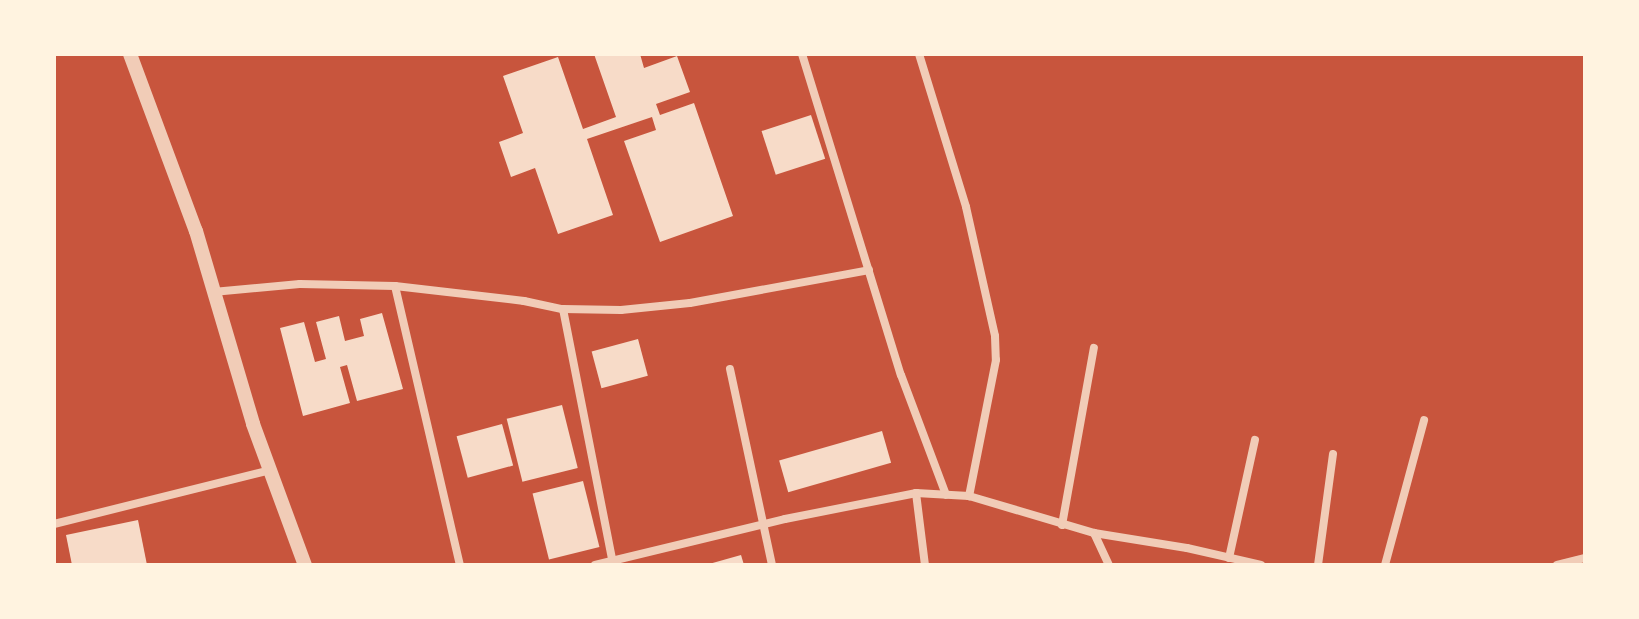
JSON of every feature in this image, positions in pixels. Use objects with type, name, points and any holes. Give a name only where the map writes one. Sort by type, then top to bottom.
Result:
[{"type":"street","points":[[130,54],[196,231],[270,470],[305,565]]},
{"type":"street","points":[[802,54],[901,375],[946,495]]},
{"type":"street","points":[[919,54],[966,207],[995,336],[996,360],[969,496]]},
{"type":"street","points":[[213,292],[300,284],[395,286],[524,301],[563,309],[621,310],[690,303],[869,270]]},
{"type":"street","points":[[395,286],[460,565]]},
{"type":"street","points":[[563,309],[613,563]]},
{"type":"street","points":[[1062,525],[1094,348]]},
{"type":"street","points":[[730,369],[772,565]]},
{"type":"street","points":[[1385,565],[1424,420]]},
{"type":"street","points":[[1229,558],[1255,440]]},
{"type":"street","points":[[1318,565],[1333,454]]},
{"type":"street","points":[[54,524],[270,470]]},
{"type":"street","points":[[916,493],[925,565]]},
{"type":"street","points":[[595,565],[876,498],[916,493],[969,496],[1094,533],[1261,565]]},
{"type":"street","points":[[1094,533],[1109,565]]},
{"type":"street","points":[[1557,565],[1585,558]]},
{"type":"building","points":[[594,54],[640,54],[644,68],[677,56],[690,92],[656,104],[660,115],[694,103],[733,216],[660,242],[624,141],[656,130],[652,117],[587,139],[613,215],[558,234],[535,168],[511,177],[499,142],[523,133],[503,76],[558,57],[583,129],[616,117]]},
{"type":"building","points":[[811,115],[825,159],[776,175],[762,131]]},
{"type":"building","points":[[382,313],[403,389],[357,401],[347,365],[340,367],[350,403],[303,416],[280,328],[304,322],[315,362],[326,359],[316,322],[339,316],[345,341],[364,336],[360,319]]},
{"type":"building","points":[[638,339],[648,376],[601,388],[592,351]]},
{"type":"building","points":[[562,405],[578,468],[522,482],[507,419]]},
{"type":"building","points":[[502,424],[513,466],[468,478],[457,436]]},
{"type":"building","points":[[882,431],[891,463],[788,492],[779,460]]},
{"type":"building","points":[[583,481],[599,547],[549,560],[533,494]]},
{"type":"building","points":[[138,520],[147,565],[72,565],[66,535]]},
{"type":"building","points":[[741,555],[744,565],[709,565],[709,564]]}]
